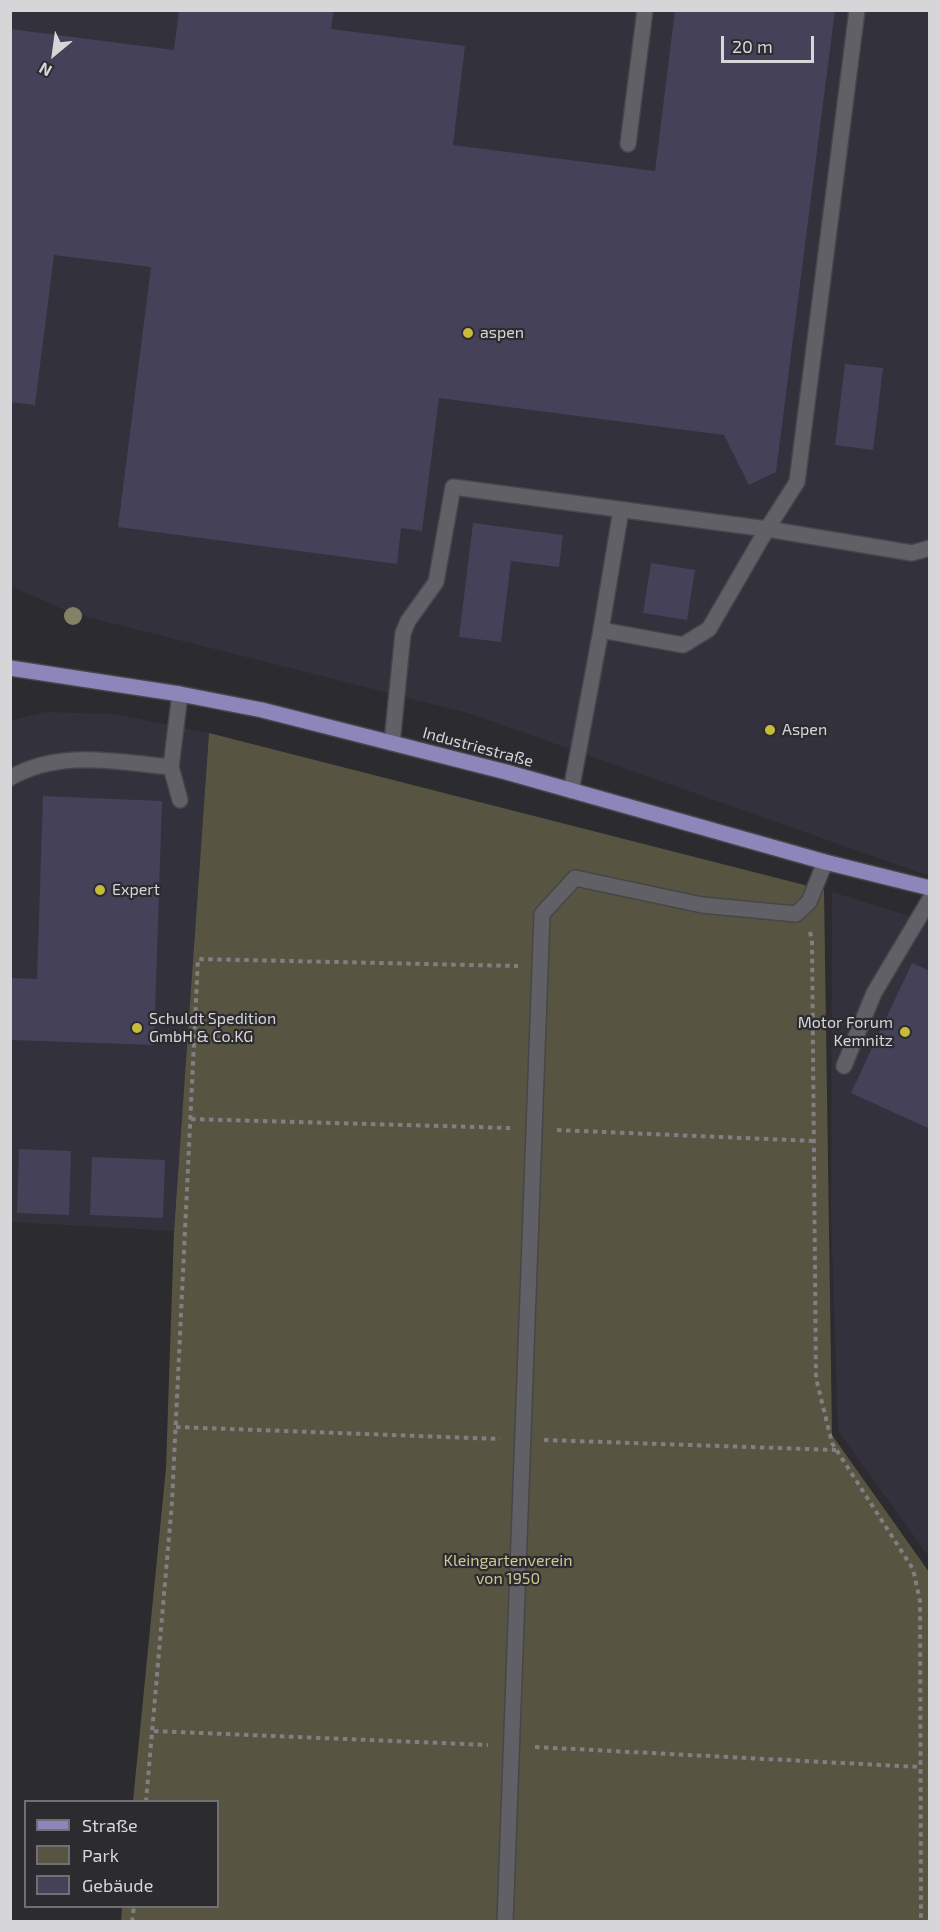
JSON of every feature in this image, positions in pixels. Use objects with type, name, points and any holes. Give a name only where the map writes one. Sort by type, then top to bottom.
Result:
[{"type":"main road","name":"Industriestraße","points":[[10,668],[180,694],[262,710],[571,791],[825,862],[930,888]]},
{"type":"lane","points":[[628,144],[645,10]]},
{"type":"lane","points":[[602,630],[683,645],[710,629],[767,529],[797,482],[858,10]]},
{"type":"lane","points":[[392,743],[403,633],[408,621],[436,582],[453,487],[767,529],[912,553],[930,548]]},
{"type":"lane","points":[[571,791],[602,630],[621,510]]},
{"type":"lane","points":[[180,694],[171,767],[180,800]]},
{"type":"lane","points":[[10,778],[24,771],[71,758],[171,767]]},
{"type":"lane","points":[[506,1922],[542,914],[574,878],[702,905],[796,914],[809,902],[825,862]]},
{"type":"lane","points":[[844,1066],[874,993],[930,899]]},
{"type":"path","points":[[802,908],[812,940],[816,1378],[832,1443],[913,1569],[920,1601],[921,1922]]},
{"type":"path","points":[[146,1800],[172,1502],[198,959],[540,966]]},
{"type":"path","points":[[191,1119],[534,1129],[814,1141]]},
{"type":"shaded area","points":[[11,11],[929,11],[929,876],[468,713],[71,613],[11,586]]},
{"type":"shaded area","points":[[45,712],[115,714],[209,733],[174,1231],[11,1222],[10,721]]},
{"type":"shaded area","points":[[832,892],[929,922],[929,1557],[838,1431],[831,1216]]},
{"type":"green space","name":"Kleingartenverein von 1950","points":[[209,733],[824,890],[832,1435],[929,1572],[929,1921],[121,1922],[122,1908],[219,1908],[219,1800],[133,1800],[166,1468],[174,1231]]},
{"type":"building","name":"aspen","points":[[179,10],[334,10],[331,29],[465,46],[453,145],[655,171],[675,10],[835,10],[776,472],[749,485],[724,435],[439,398],[422,531],[401,528],[397,564],[118,527],[151,267],[54,255],[35,405],[10,402],[10,29],[174,50]]},
{"type":"building","points":[[845,364],[883,368],[873,450],[835,445]]},
{"type":"building","points":[[473,523],[563,535],[559,567],[511,561],[501,642],[459,637]]},
{"type":"building","points":[[651,563],[695,570],[687,620],[643,613]]},
{"type":"building","name":"Expert","points":[[43,796],[162,801],[154,1045],[10,1040],[10,978],[37,979]]},
{"type":"building","name":"Motor Forum Kemnitz","points":[[912,963],[930,971],[930,1129],[851,1093]]},
{"type":"building","points":[[19,1149],[71,1151],[69,1215],[17,1213]]},
{"type":"building","points":[[92,1157],[165,1160],[163,1218],[90,1215]]},
{"type":"place","name":"aspen","points":[[468,333]]},
{"type":"place","name":"Aspen","points":[[770,730]]},
{"type":"place","name":"Expert","points":[[100,890]]},
{"type":"place","name":"Schuldt Spedition GmbH & Co.KG","points":[[137,1028]]},
{"type":"place","name":"Motor Forum Kemnitz","points":[[905,1032]]}]
